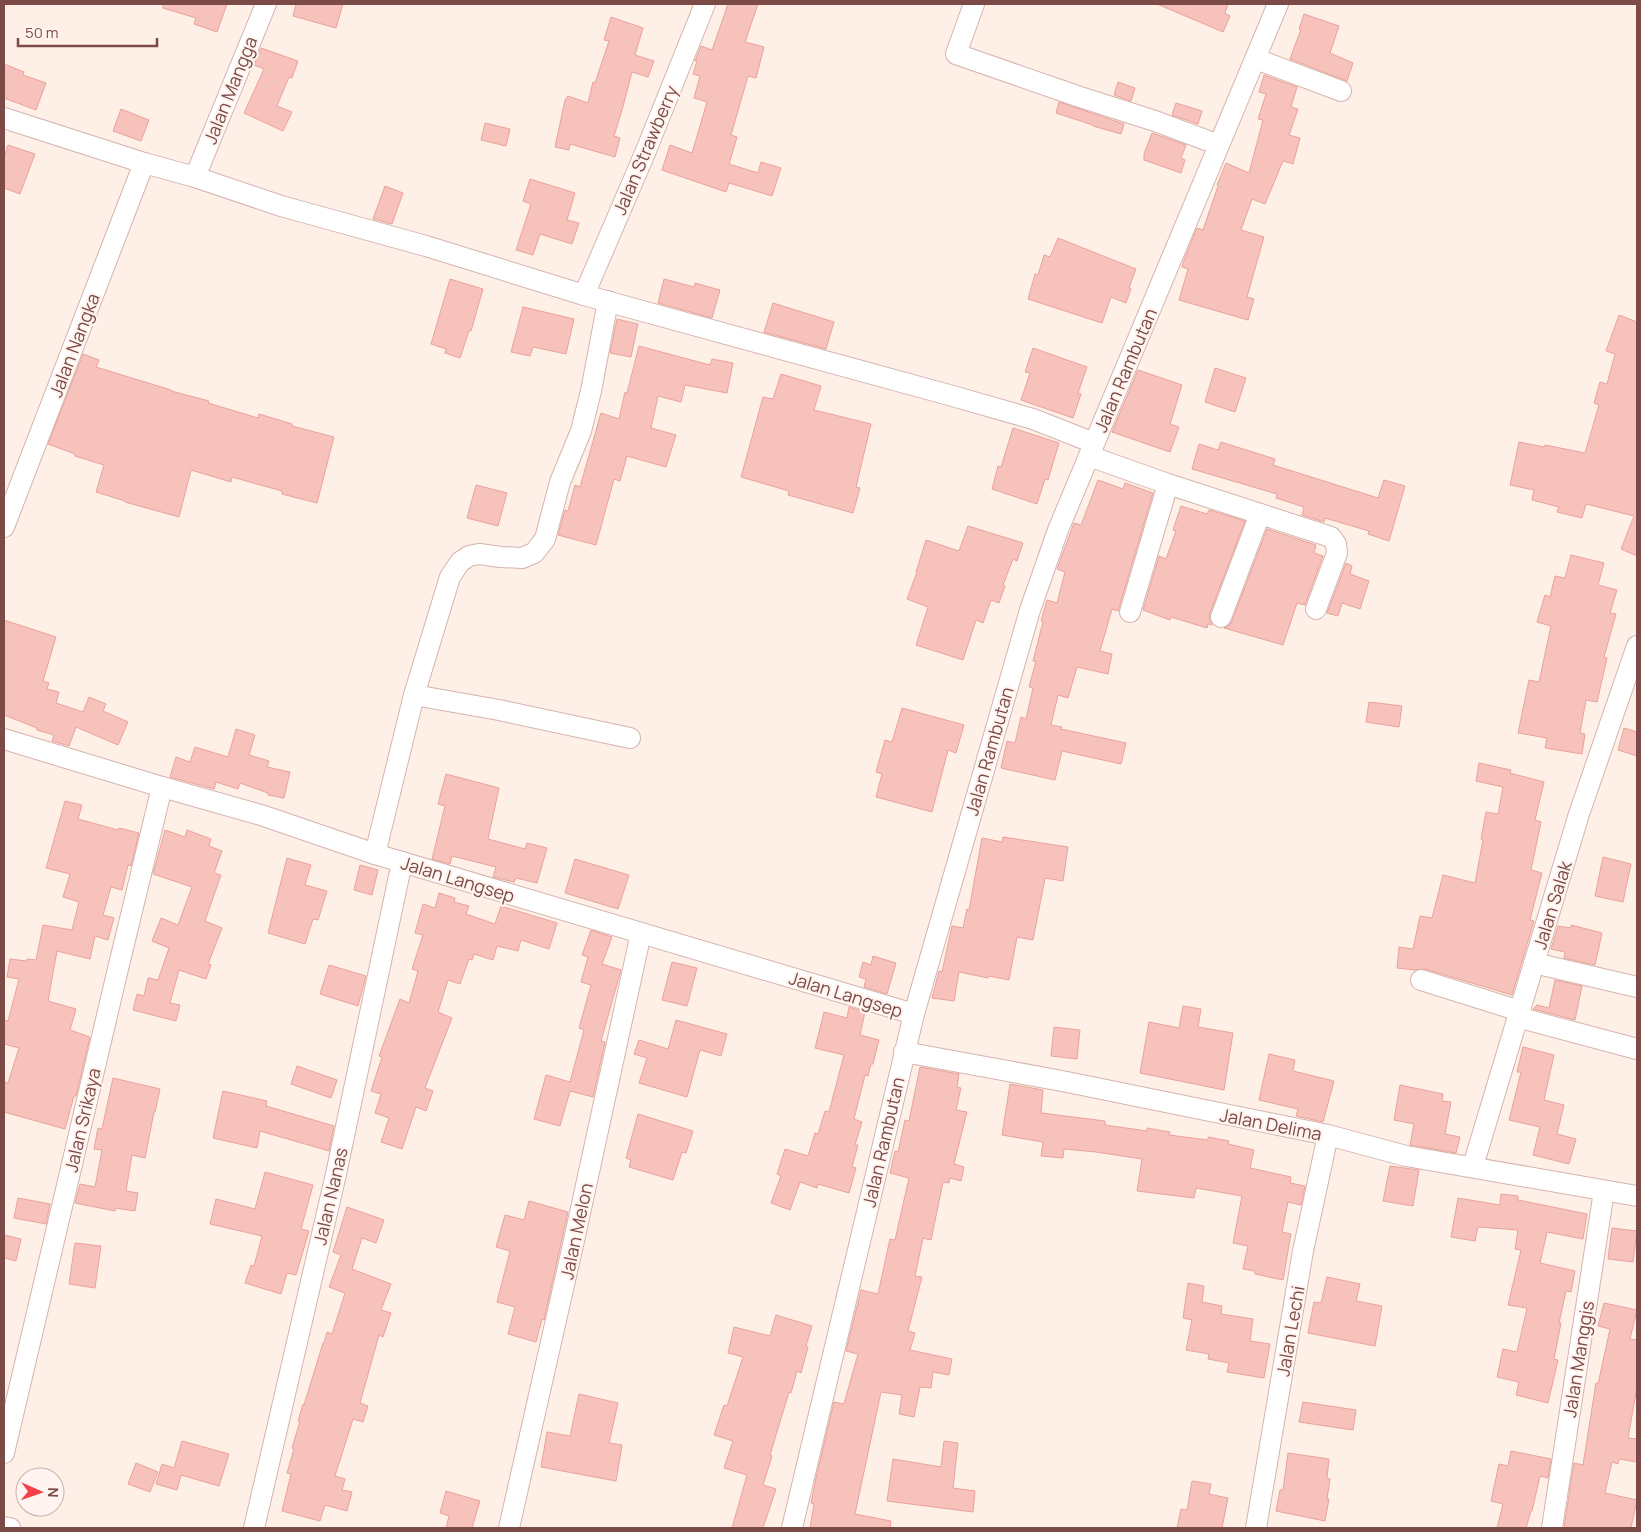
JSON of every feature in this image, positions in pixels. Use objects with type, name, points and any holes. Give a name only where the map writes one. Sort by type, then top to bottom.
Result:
[{"type":"street","name":"Jalan Mangga","points":[[195,177],[266,4]]},
{"type":"street","name":"Jalan Strawberry","points":[[584,295],[645,153],[705,4]]},
{"type":"street","points":[[974,4],[956,54],[1155,121],[1219,145]]},
{"type":"street","name":"Jalan Rambutan","points":[[792,1528],[904,1052],[1030,610],[1058,530],[1278,4]]},
{"type":"street","points":[[1256,59],[1341,91]]},
{"type":"street","points":[[4,118],[144,163],[195,177],[280,206],[426,246],[584,295],[1033,419],[1092,450],[1168,484],[1331,537],[1334,540],[1337,553],[1316,609]]},
{"type":"street","name":"Jalan Nangka","points":[[4,527],[144,163]]},
{"type":"street","points":[[374,854],[414,695],[450,578],[460,562],[469,556],[479,554],[516,558],[529,556],[537,550],[545,539],[560,482],[582,431],[608,302]]},
{"type":"street","points":[[1130,612],[1168,484]]},
{"type":"street","points":[[1221,617],[1260,514]]},
{"type":"street","name":"Jalan Salak","points":[[1473,1166],[1580,814],[1637,646]]},
{"type":"street","points":[[414,695],[499,710],[630,738]]},
{"type":"street","name":"Jalan Langsep","points":[[4,739],[261,815],[374,854],[914,1014]]},
{"type":"street","name":"Jalan Srikaya","points":[[4,1453],[162,787]]},
{"type":"street","name":"Jalan Nanas","points":[[254,1528],[336,1174],[402,862]]},
{"type":"street","name":"Jalan Melon","points":[[509,1528],[641,933]]},
{"type":"street","points":[[1534,963],[1637,987]]},
{"type":"street","points":[[1421,980],[1518,1014],[1637,1049]]},
{"type":"street","name":"Jalan Delima","points":[[904,1052],[1062,1081],[1328,1135],[1406,1156],[1473,1166],[1637,1196]]},
{"type":"street","name":"Jalan Lechi","points":[[1256,1528],[1303,1252],[1328,1135]]},
{"type":"street","name":"Jalan Manggis","points":[[1552,1528],[1604,1191]]},
{"type":"street","points":[[4,1526],[10,1528]]},
{"type":"building","points":[[163,4],[227,4],[217,32],[194,24],[196,18],[163,8]]},
{"type":"building","points":[[296,4],[343,4],[336,28],[293,16]]},
{"type":"building","points":[[728,4],[758,4],[745,42],[764,47],[756,78],[748,76],[731,135],[737,137],[729,164],[758,173],[761,162],[781,168],[772,196],[729,183],[726,192],[662,170],[670,145],[692,153],[707,102],[694,98],[700,76],[693,74],[697,61],[695,61],[701,46],[712,50]]},
{"type":"building","points":[[1157,4],[1228,4],[1225,13],[1230,16],[1223,32]]},
{"type":"building","points":[[1304,14],[1339,26],[1330,53],[1353,63],[1347,81],[1290,59],[1301,29],[1299,29]]},
{"type":"building","points":[[611,17],[643,28],[635,55],[654,61],[648,77],[632,72],[614,136],[620,138],[615,157],[570,144],[569,150],[555,147],[565,100],[568,96],[588,103],[593,82],[595,83],[609,41],[604,40]]},
{"type":"building","points":[[261,48],[298,61],[292,78],[289,77],[277,106],[292,112],[283,131],[244,113],[264,69],[254,65]]},
{"type":"building","points":[[4,64],[24,72],[23,75],[46,83],[36,110],[4,98]]},
{"type":"building","points":[[1264,75],[1297,87],[1291,107],[1298,109],[1289,135],[1300,138],[1293,164],[1283,161],[1265,204],[1252,199],[1241,230],[1264,237],[1247,297],[1254,299],[1248,320],[1179,300],[1188,269],[1182,267],[1184,260],[1197,228],[1203,230],[1226,163],[1249,173],[1263,120],[1258,119],[1266,94],[1259,92]]},
{"type":"building","points":[[1118,82],[1135,88],[1131,101],[1114,95]]},
{"type":"building","points":[[1059,102],[1124,124],[1121,134],[1056,113]]},
{"type":"building","points":[[1176,103],[1202,111],[1198,124],[1172,115]]},
{"type":"building","points":[[121,109],[149,120],[141,141],[113,131]]},
{"type":"building","points":[[485,123],[510,129],[506,146],[481,140]]},
{"type":"building","points":[[1152,133],[1186,145],[1181,158],[1185,160],[1181,173],[1144,160],[1144,154]]},
{"type":"building","points":[[8,145],[35,154],[20,194],[4,188],[4,158]]},
{"type":"building","points":[[530,179],[575,193],[567,220],[579,223],[572,244],[540,234],[533,255],[516,250],[531,204],[523,201]]},
{"type":"building","points":[[385,186],[403,193],[392,224],[373,219]]},
{"type":"building","points":[[1058,238],[1136,269],[1126,303],[1111,297],[1102,323],[1028,299],[1035,274],[1038,275],[1044,255],[1050,257]]},
{"type":"building","points":[[450,279],[483,289],[471,331],[469,331],[460,358],[445,353],[446,349],[431,344]]},
{"type":"building","points":[[664,279],[694,287],[695,283],[720,290],[712,318],[658,303]]},
{"type":"building","points":[[773,303],[834,322],[826,349],[764,332]]},
{"type":"building","points":[[523,307],[574,319],[566,354],[533,347],[530,356],[511,352]]},
{"type":"building","points":[[1619,315],[1637,322],[1637,556],[1621,549],[1634,516],[1586,504],[1582,518],[1557,512],[1559,507],[1532,500],[1534,490],[1510,485],[1519,442],[1585,453],[1599,405],[1594,403],[1600,382],[1607,384],[1615,354],[1606,351]]},
{"type":"building","points":[[617,319],[638,324],[631,357],[610,353]]},
{"type":"building","points":[[639,346],[710,365],[712,359],[733,363],[727,393],[685,385],[681,402],[658,396],[651,428],[676,435],[666,467],[627,456],[620,481],[614,479],[596,545],[558,535],[565,510],[568,511],[575,485],[580,487],[601,413],[619,419]]},
{"type":"building","points":[[1033,348],[1087,367],[1078,393],[1081,394],[1073,418],[1021,400],[1030,373],[1025,372]]},
{"type":"building","points":[[83,354],[99,360],[96,367],[209,401],[208,403],[258,418],[259,414],[292,424],[292,426],[334,437],[317,503],[282,494],[282,491],[232,477],[231,482],[191,470],[179,517],[96,492],[104,465],[75,456],[75,454],[48,444]]},
{"type":"building","points":[[1215,368],[1246,378],[1235,412],[1205,402]]},
{"type":"building","points":[[1138,370],[1182,385],[1170,424],[1179,427],[1170,452],[1112,432]]},
{"type":"building","points":[[781,374],[821,386],[814,410],[871,424],[856,487],[860,488],[853,513],[788,495],[789,491],[741,477],[763,397],[773,399]]},
{"type":"building","points":[[1013,428],[1059,443],[1048,480],[1045,479],[1037,504],[992,489],[998,466],[1001,467]]},
{"type":"building","points":[[1221,442],[1275,459],[1273,465],[1378,498],[1384,480],[1405,486],[1389,541],[1368,534],[1369,531],[1325,518],[1324,522],[1302,515],[1304,507],[1276,498],[1277,494],[1192,469],[1199,444],[1218,450]]},
{"type":"building","points":[[1098,480],[1123,489],[1125,483],[1153,493],[1118,611],[1112,609],[1100,651],[1112,654],[1108,674],[1077,667],[1068,698],[1058,695],[1051,725],[1062,727],[1061,729],[1126,743],[1121,764],[1062,751],[1055,780],[1001,768],[1007,741],[1015,743],[1021,717],[1026,719],[1033,688],[1029,687],[1036,661],[1033,661],[1043,622],[1041,621],[1047,600],[1057,603],[1065,572],[1057,569],[1074,523],[1081,525]]},
{"type":"building","points":[[476,485],[507,493],[498,526],[467,518]]},
{"type":"building","points":[[1181,506],[1207,514],[1209,510],[1245,521],[1210,613],[1209,619],[1212,625],[1208,624],[1207,628],[1171,617],[1170,620],[1143,610],[1159,556],[1166,559],[1176,531],[1173,530]]},
{"type":"building","points":[[968,526],[1023,543],[1017,561],[1013,559],[1003,585],[1005,586],[999,603],[991,600],[983,623],[976,620],[963,660],[916,645],[928,607],[907,599],[926,540],[959,551]]},
{"type":"building","points":[[1267,529],[1316,545],[1314,553],[1323,556],[1305,605],[1297,603],[1283,645],[1224,628],[1229,626],[1232,621]]},
{"type":"building","points":[[1571,555],[1604,563],[1598,585],[1617,590],[1610,613],[1616,614],[1604,657],[1607,658],[1597,702],[1586,700],[1580,733],[1585,734],[1582,754],[1545,748],[1547,738],[1518,733],[1529,680],[1539,682],[1551,626],[1537,622],[1545,595],[1550,597],[1555,576],[1565,578]]},
{"type":"building","points":[[1346,563],[1352,566],[1350,574],[1369,581],[1360,609],[1342,603],[1338,616],[1327,613]]},
{"type":"building","points":[[4,620],[56,637],[43,681],[49,683],[47,689],[59,692],[56,703],[83,712],[89,697],[106,704],[103,711],[128,722],[118,745],[76,727],[69,746],[52,741],[54,735],[37,730],[37,728],[4,715]]},
{"type":"building","points":[[1369,702],[1402,706],[1399,727],[1366,722]]},
{"type":"building","points":[[902,708],[964,725],[956,753],[948,750],[932,812],[876,797],[882,774],[876,772],[885,740],[892,742]]},
{"type":"building","points":[[1624,728],[1637,732],[1637,756],[1618,750]]},
{"type":"building","points":[[236,729],[255,735],[249,755],[269,761],[267,767],[290,772],[284,798],[268,795],[268,793],[240,783],[238,789],[216,782],[214,789],[170,777],[176,757],[190,762],[195,747],[228,757]]},
{"type":"building","points":[[1479,763],[1511,770],[1510,773],[1544,782],[1535,820],[1541,822],[1531,870],[1542,873],[1530,920],[1534,921],[1512,995],[1425,969],[1397,968],[1399,947],[1413,949],[1420,916],[1432,918],[1443,875],[1475,883],[1486,812],[1498,814],[1503,787],[1476,781]]},
{"type":"building","points":[[446,774],[499,788],[488,839],[525,849],[527,843],[547,848],[537,883],[516,878],[514,882],[493,877],[496,867],[452,856],[450,864],[432,859],[445,806],[438,804]]},
{"type":"building","points":[[65,801],[82,805],[78,819],[118,830],[119,828],[139,833],[131,866],[128,865],[122,890],[111,887],[103,915],[114,918],[108,940],[95,936],[90,959],[57,951],[48,1001],[76,1009],[70,1030],[90,1037],[76,1096],[74,1096],[65,1129],[4,1112],[4,1082],[8,1083],[19,1048],[4,1044],[4,1020],[8,1021],[19,979],[7,977],[10,959],[36,960],[43,925],[72,930],[79,902],[63,897],[70,874],[46,868]]},
{"type":"building","points":[[165,830],[185,837],[187,830],[211,839],[209,846],[222,851],[214,873],[221,875],[205,921],[222,928],[208,964],[211,965],[206,979],[179,970],[170,1003],[180,1005],[176,1021],[133,1010],[137,994],[144,996],[148,978],[158,980],[169,948],[152,941],[161,918],[178,925],[192,887],[153,874]]},
{"type":"building","points":[[1003,837],[1068,847],[1063,881],[1045,878],[1033,940],[1017,937],[1009,980],[959,972],[954,1001],[932,998],[939,971],[942,972],[952,926],[963,928],[967,909],[969,910],[982,838],[1002,842]]},
{"type":"building","points":[[1603,857],[1631,864],[1623,902],[1595,896]]},
{"type":"building","points":[[287,858],[311,865],[305,885],[327,891],[318,920],[313,919],[305,944],[268,933]]},
{"type":"building","points":[[575,859],[629,875],[618,909],[565,893]]},
{"type":"building","points":[[360,865],[378,870],[372,895],[354,890]]},
{"type":"building","points":[[439,893],[455,898],[454,902],[469,906],[466,914],[495,924],[501,906],[557,923],[549,949],[521,940],[518,951],[497,946],[493,960],[474,954],[472,960],[469,959],[460,984],[448,980],[438,1012],[452,1018],[425,1088],[433,1091],[426,1111],[416,1107],[402,1149],[381,1142],[389,1118],[375,1113],[381,1094],[371,1091],[382,1057],[379,1056],[400,999],[409,1003],[418,971],[412,969],[423,935],[415,933],[423,904],[435,908]]},
{"type":"building","points":[[1571,925],[1602,933],[1595,965],[1564,958],[1565,952],[1551,949],[1558,926],[1571,928]]},
{"type":"building","points":[[591,930],[612,937],[602,964],[621,970],[601,1041],[605,1042],[593,1097],[570,1091],[560,1126],[534,1119],[546,1075],[570,1082],[584,1030],[579,1028],[591,985],[581,982],[588,957],[582,955]]},
{"type":"building","points":[[873,956],[896,963],[887,994],[864,987],[866,979],[859,977],[863,962],[871,965]]},
{"type":"building","points":[[672,962],[697,968],[687,1006],[662,1000]]},
{"type":"building","points":[[329,965],[366,976],[358,1006],[320,994]]},
{"type":"building","points":[[1555,980],[1582,986],[1575,1020],[1533,1009],[1537,1005],[1549,1008]]},
{"type":"building","points":[[1183,1006],[1201,1009],[1198,1027],[1233,1033],[1224,1090],[1140,1073],[1149,1022],[1179,1028]]},
{"type":"building","points":[[849,1007],[865,1012],[860,1035],[879,1040],[873,1064],[871,1064],[868,1076],[865,1075],[854,1119],[862,1122],[855,1145],[858,1145],[852,1167],[856,1168],[849,1193],[818,1184],[817,1188],[800,1182],[790,1210],[771,1203],[781,1176],[777,1174],[785,1149],[808,1156],[815,1133],[818,1134],[825,1111],[829,1112],[844,1055],[815,1048],[824,1012],[847,1018]]},
{"type":"building","points":[[676,1020],[727,1034],[721,1056],[700,1050],[687,1097],[639,1083],[647,1058],[634,1054],[639,1040],[668,1049]]},
{"type":"building","points":[[1054,1027],[1080,1030],[1077,1059],[1051,1056]]},
{"type":"building","points":[[1523,1047],[1554,1055],[1544,1100],[1564,1105],[1557,1134],[1576,1139],[1569,1164],[1533,1155],[1540,1127],[1509,1120],[1521,1072],[1517,1072]]},
{"type":"building","points":[[1269,1054],[1295,1060],[1293,1071],[1334,1081],[1323,1122],[1296,1116],[1298,1109],[1259,1100]]},
{"type":"building","points":[[297,1066],[337,1080],[331,1098],[291,1084]]},
{"type":"building","points":[[920,1067],[959,1074],[957,1087],[961,1088],[956,1110],[967,1112],[954,1164],[964,1167],[961,1181],[950,1178],[949,1183],[943,1182],[931,1240],[923,1238],[915,1276],[922,1277],[908,1331],[915,1333],[910,1350],[952,1359],[949,1375],[933,1372],[931,1388],[920,1387],[914,1417],[899,1414],[902,1395],[881,1392],[855,1514],[891,1521],[890,1528],[810,1528],[814,1504],[811,1503],[834,1402],[844,1404],[858,1354],[846,1351],[861,1290],[878,1294],[890,1239],[895,1240],[909,1178],[890,1173],[895,1151],[898,1152],[905,1120],[909,1121]]},
{"type":"building","points":[[113,1078],[160,1089],[145,1158],[132,1155],[126,1191],[138,1193],[135,1211],[115,1208],[115,1211],[75,1203],[80,1184],[95,1187],[102,1150],[94,1149],[98,1128],[102,1129]]},
{"type":"building","points":[[1010,1084],[1043,1090],[1041,1113],[1105,1121],[1105,1125],[1147,1131],[1147,1128],[1170,1132],[1169,1135],[1208,1140],[1208,1137],[1229,1141],[1228,1144],[1254,1150],[1250,1168],[1291,1177],[1290,1183],[1305,1186],[1301,1205],[1288,1202],[1282,1232],[1291,1234],[1283,1280],[1255,1274],[1255,1271],[1243,1269],[1248,1246],[1233,1243],[1242,1196],[1196,1188],[1194,1198],[1137,1191],[1142,1159],[1064,1149],[1063,1158],[1041,1156],[1043,1142],[1002,1135]]},
{"type":"building","points":[[1400,1085],[1443,1094],[1442,1101],[1451,1102],[1445,1134],[1460,1137],[1456,1153],[1410,1145],[1414,1124],[1394,1120]]},
{"type":"building","points":[[223,1091],[267,1101],[266,1106],[334,1126],[329,1151],[260,1131],[257,1148],[213,1138]]},
{"type":"building","points":[[638,1114],[693,1131],[686,1153],[682,1152],[673,1180],[629,1167],[631,1160],[626,1158]]},
{"type":"building","points":[[1390,1166],[1419,1170],[1413,1206],[1383,1201]]},
{"type":"building","points":[[265,1172],[313,1185],[301,1229],[309,1231],[296,1275],[287,1273],[281,1294],[245,1283],[251,1265],[254,1266],[262,1236],[210,1224],[216,1199],[255,1209]]},
{"type":"building","points":[[1501,1194],[1518,1196],[1518,1200],[1587,1214],[1583,1239],[1547,1232],[1540,1263],[1575,1271],[1571,1292],[1566,1291],[1559,1323],[1561,1323],[1554,1359],[1558,1360],[1548,1403],[1516,1395],[1519,1382],[1497,1377],[1503,1349],[1517,1352],[1527,1308],[1508,1305],[1521,1250],[1515,1249],[1518,1230],[1478,1227],[1475,1241],[1451,1237],[1458,1198],[1500,1205]]},
{"type":"building","points":[[18,1198],[50,1204],[46,1224],[14,1218]]},
{"type":"building","points":[[529,1201],[568,1212],[544,1320],[542,1319],[536,1342],[508,1334],[515,1307],[497,1302],[510,1251],[496,1247],[505,1215],[524,1220]]},
{"type":"building","points":[[347,1207],[384,1220],[376,1243],[362,1238],[352,1269],[391,1284],[381,1310],[391,1313],[383,1337],[379,1335],[360,1403],[368,1406],[363,1422],[353,1419],[335,1476],[345,1479],[342,1490],[352,1492],[347,1511],[325,1505],[320,1521],[282,1511],[291,1474],[287,1473],[300,1421],[298,1421],[327,1332],[332,1334],[345,1293],[329,1287],[341,1255],[333,1252]]},
{"type":"building","points":[[1612,1228],[1637,1231],[1633,1262],[1608,1259]]},
{"type":"building","points":[[4,1235],[21,1239],[16,1261],[4,1258]]},
{"type":"building","points":[[75,1243],[101,1246],[95,1288],[69,1284]]},
{"type":"building","points":[[1327,1277],[1360,1284],[1356,1301],[1382,1306],[1375,1346],[1308,1333],[1314,1302],[1321,1303]]},
{"type":"building","points":[[1188,1283],[1204,1286],[1202,1302],[1222,1306],[1221,1314],[1253,1319],[1250,1341],[1270,1344],[1264,1378],[1227,1372],[1229,1363],[1208,1359],[1209,1354],[1186,1350],[1192,1320],[1183,1318]]},
{"type":"building","points":[[1604,1303],[1637,1310],[1630,1339],[1637,1340],[1637,1387],[1628,1438],[1637,1439],[1637,1462],[1619,1459],[1618,1464],[1612,1462],[1605,1493],[1637,1500],[1631,1528],[1564,1528],[1574,1463],[1583,1465],[1596,1383],[1598,1384],[1610,1329],[1598,1326]]},
{"type":"building","points":[[776,1315],[812,1326],[806,1346],[808,1347],[801,1373],[797,1371],[791,1393],[789,1392],[770,1455],[772,1456],[763,1485],[776,1489],[763,1528],[732,1528],[747,1475],[724,1468],[733,1441],[714,1435],[724,1405],[727,1406],[743,1357],[728,1353],[734,1327],[770,1336]]},
{"type":"building","points":[[579,1394],[618,1403],[609,1443],[622,1445],[616,1481],[541,1467],[547,1432],[570,1436]]},
{"type":"building","points":[[1303,1402],[1356,1410],[1353,1430],[1299,1422]]},
{"type":"building","points":[[182,1441],[229,1454],[219,1486],[181,1475],[177,1490],[156,1484],[162,1464],[174,1468]]},
{"type":"building","points":[[944,1441],[958,1443],[953,1488],[975,1491],[973,1512],[887,1501],[893,1459],[941,1467]]},
{"type":"building","points":[[1511,1451],[1551,1459],[1548,1478],[1540,1476],[1526,1528],[1497,1528],[1503,1504],[1491,1501],[1499,1464],[1508,1466]]},
{"type":"building","points":[[1288,1453],[1329,1459],[1327,1478],[1330,1479],[1327,1499],[1329,1499],[1325,1521],[1276,1511],[1280,1490],[1283,1490]]},
{"type":"building","points":[[136,1463],[158,1472],[150,1492],[128,1484]]},
{"type":"building","points":[[1192,1481],[1211,1484],[1209,1494],[1228,1498],[1222,1528],[1177,1528],[1181,1509],[1187,1510]]},
{"type":"building","points":[[446,1491],[480,1501],[472,1528],[446,1528],[449,1516],[440,1513]]}]
